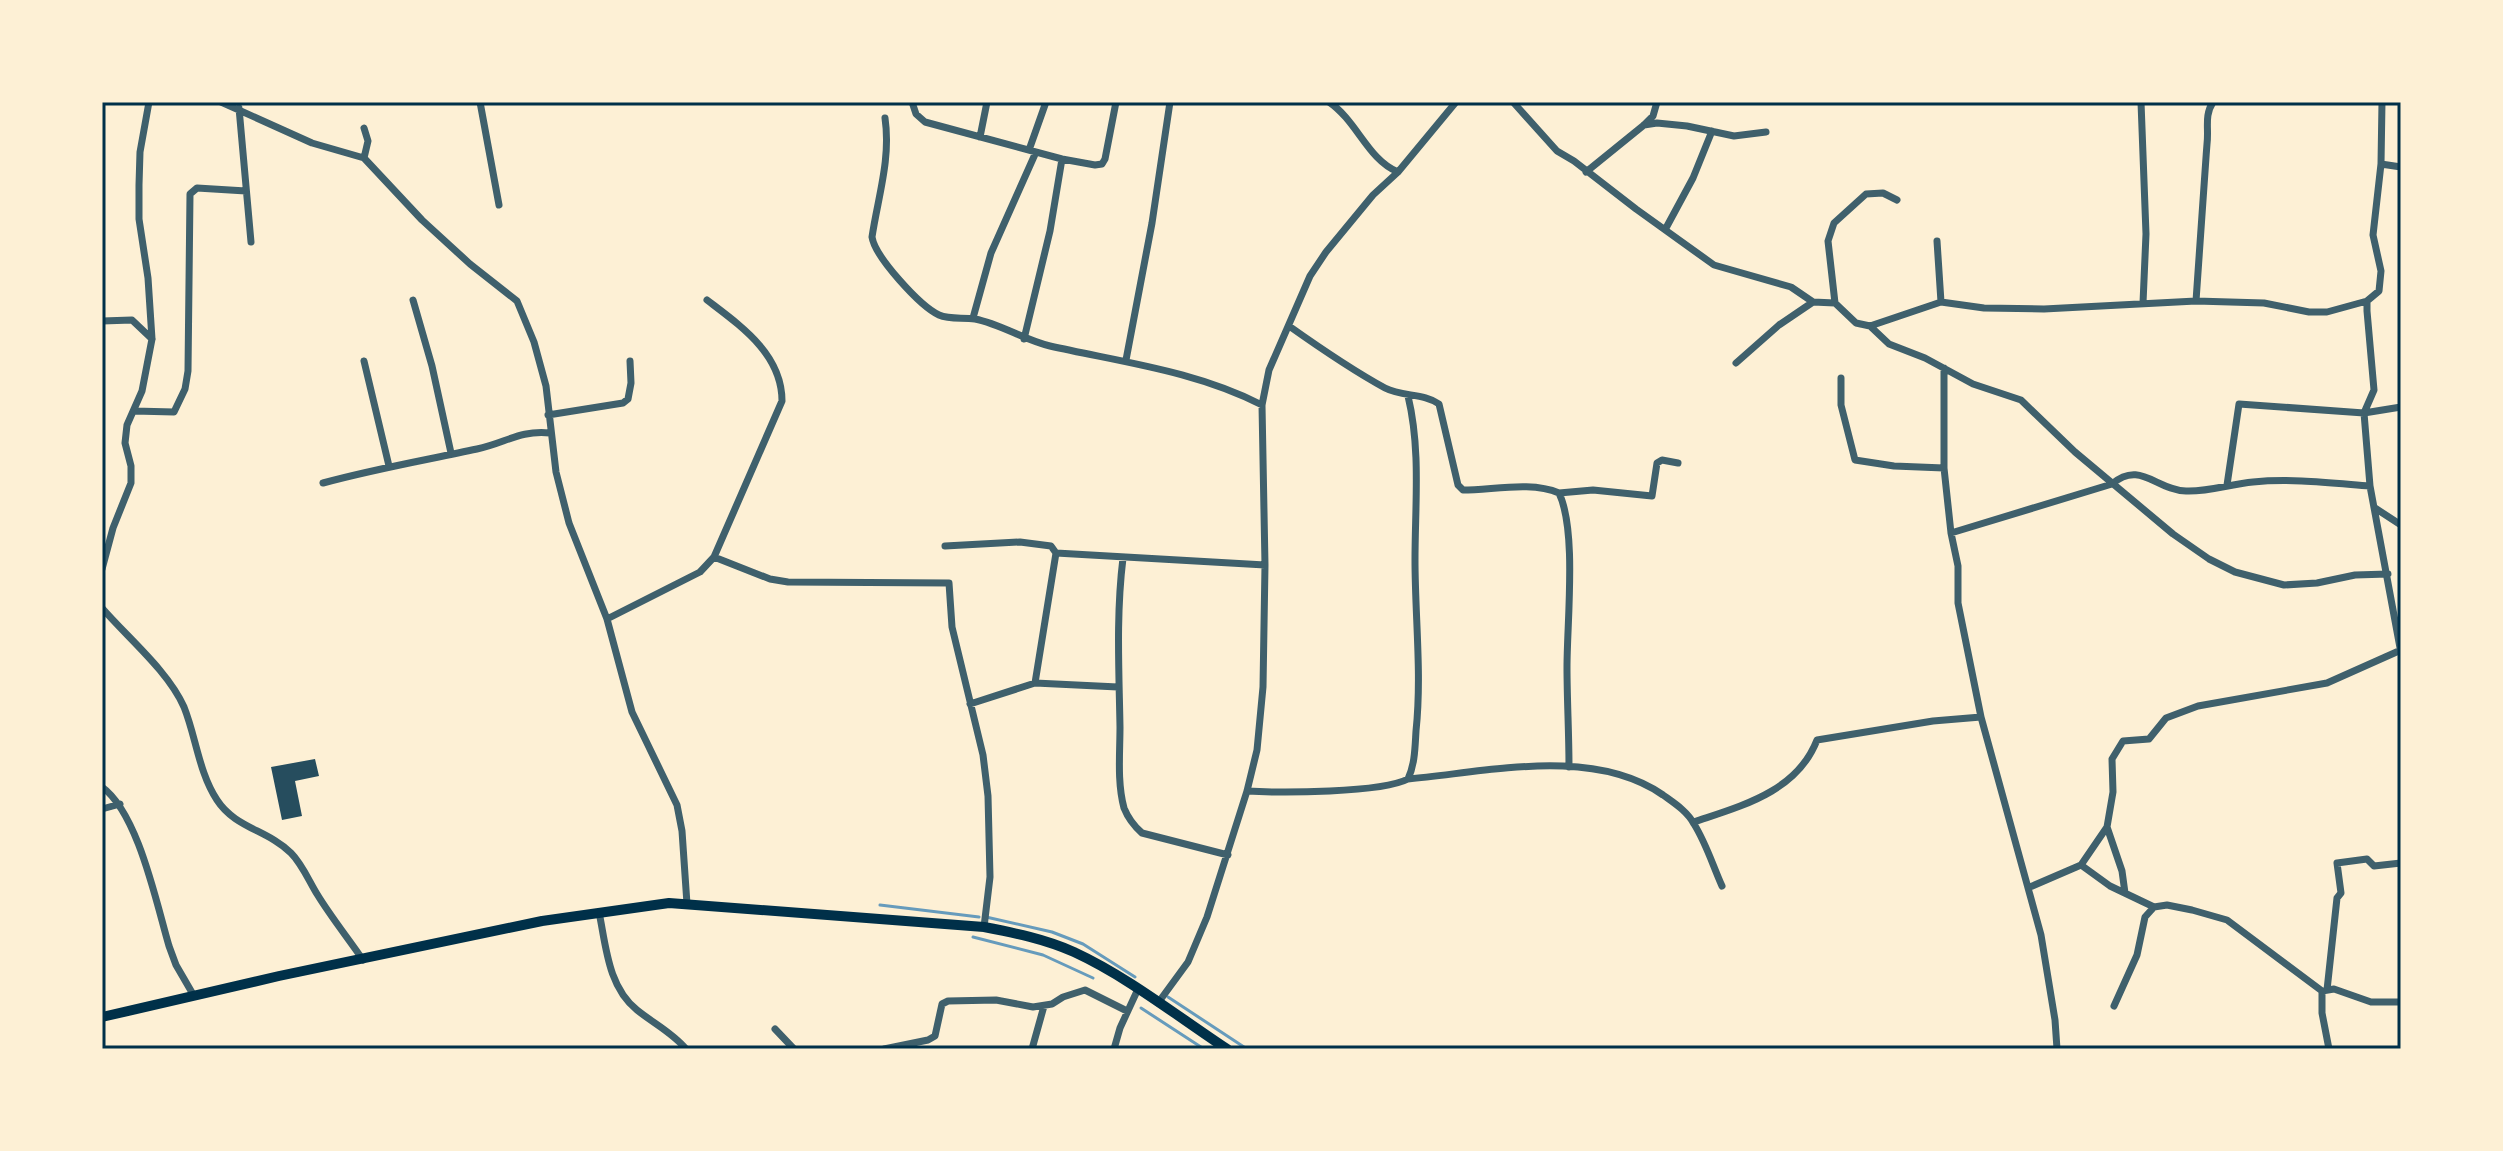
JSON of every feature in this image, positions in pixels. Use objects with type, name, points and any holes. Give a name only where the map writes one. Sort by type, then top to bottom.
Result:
[{"type":"main road","points":[[102,1017],[542,921],[669,903],[984,927],[1033,937],[1106,968],[1227,1049]]},
{"type":"street","points":[[102,569],[113,528],[131,483],[125,434],[147,372],[152,339],[148,278],[139,219],[140,152],[149,102]]},
{"type":"street","points":[[221,102],[312,143],[364,158],[422,220],[517,301],[534,342],[546,386],[556,472],[569,523],[607,619],[632,712],[677,805],[687,904]]},
{"type":"street","points":[[480,102],[499,205]]},
{"type":"street","points":[[912,102],[916,114],[925,122],[1095,165],[1102,164],[1108,149],[1116,102]]},
{"type":"street","points":[[980,137],[987,102]]},
{"type":"street","points":[[973,318],[991,253],[1033,151],[1046,102]]},
{"type":"street","points":[[1126,360],[1152,223],[1170,102]]},
{"type":"street","points":[[1329,102],[1349,120],[1386,167],[1398,172]]},
{"type":"street","points":[[1158,1003],[1188,962],[1207,917],[1257,750],[1263,687],[1265,565],[1262,405],[1269,370],[1310,276],[1326,252],[1456,102]]},
{"type":"street","points":[[1513,102],[1542,137],[1714,265],[1791,287],[1813,302],[1835,303]]},
{"type":"street","points":[[1586,172],[1644,125],[1653,116],[1657,102]]},
{"type":"street","points":[[2141,102],[2146,234],[2143,303]]},
{"type":"street","points":[[2196,301],[2201,198],[2208,142],[2207,113],[2213,102]]},
{"type":"street","points":[[1897,200],[1883,193],[1866,194],[1834,223],[1828,241],[1835,303],[1856,323],[1870,326],[1941,302],[1984,308],[2044,309],[2196,301],[2264,303],[2318,312],[2367,301],[2379,291],[2381,271],[2373,235],[2381,164],[2382,102]]},
{"type":"street","points":[[239,108],[251,242]]},
{"type":"street","points":[[885,118],[885,172],[873,244],[903,283],[927,307],[947,317],[973,318],[1024,339],[1174,373],[1262,405]]},
{"type":"street","points":[[1644,125],[1657,123],[1734,136],[1766,132]]},
{"type":"street","points":[[364,128],[368,141],[364,158]]},
{"type":"street","points":[[1666,228],[1693,178],[1712,131]]},
{"type":"street","points":[[1024,339],[1050,231],[1062,159]]},
{"type":"street","points":[[2381,164],[2401,167]]},
{"type":"street","points":[[134,411],[174,412],[185,389],[188,371],[190,194],[197,188],[246,191]]},
{"type":"street","points":[[1937,241],[1941,302]]},
{"type":"street","points":[[413,300],[432,366],[451,453]]},
{"type":"street","points":[[607,619],[700,572],[714,557],[782,401],[782,387],[764,350],[707,300]]},
{"type":"street","points":[[2030,887],[2081,865],[2107,827],[2113,792],[2112,759],[2123,741],[2149,739],[2166,718],[2198,706],[2327,683],[2401,651],[2370,486],[2364,413],[2374,390],[2367,301]]},
{"type":"street","points":[[1736,363],[1779,325],[1813,302]]},
{"type":"street","points":[[102,321],[132,320],[152,339]]},
{"type":"street","points":[[1289,326],[1388,389],[1408,396],[1432,398],[1439,404],[1458,485],[1463,490],[1522,487],[1559,493],[1593,490],[1647,498],[1652,496],[1657,463],[1662,460],[1678,463]]},
{"type":"street","points":[[1870,326],[1889,344],[1911,351],[1973,384],[2021,400],[2112,484],[2209,559],[2259,580],[2284,585],[2317,583],[2355,575],[2388,574]]},
{"type":"street","points":[[364,361],[389,466]]},
{"type":"street","points":[[548,415],[623,403],[628,399],[631,383],[630,361]]},
{"type":"street","points":[[1944,368],[1944,468],[1958,566],[1958,603],[1981,717],[2030,887],[2043,949],[2057,1049]]},
{"type":"street","points":[[1841,378],[1841,405],[1855,460],[1894,466],[1944,468]]},
{"type":"street","points":[[1408,396],[1416,438],[1415,563],[1419,641],[1419,704],[1413,768],[1408,779]]},
{"type":"street","points":[[2227,485],[2239,404],[2364,413],[2401,407]]},
{"type":"street","points":[[323,483],[495,444],[525,432],[550,433]]},
{"type":"street","points":[[1951,533],[2112,484],[2130,473],[2174,490],[2187,491],[2255,481],[2370,486]]},
{"type":"street","points":[[1559,493],[1567,512],[1569,537],[1569,767]]},
{"type":"street","points":[[2375,508],[2401,525]]},
{"type":"street","points":[[945,546],[1020,542],[1045,544],[1056,553],[1035,683]]},
{"type":"street","points":[[1056,553],[1265,565]]},
{"type":"street","points":[[714,557],[770,579],[788,582],[949,583],[952,627],[983,755],[990,877],[984,927]]},
{"type":"street","points":[[1123,558],[1118,604],[1120,785],[1129,818],[1142,833],[1228,855]]},
{"type":"street","points":[[102,608],[161,672],[183,706],[214,796],[239,823],[288,850],[363,960]]},
{"type":"street","points":[[970,704],[1035,683],[1118,687]]},
{"type":"street","points":[[1694,822],[1770,793],[1785,784],[1810,758],[1817,740],[1933,721],[1981,717]]},
{"type":"street","points":[[1247,791],[1389,785],[1408,779],[1494,768],[1569,767],[1635,779],[1678,805],[1694,822],[1722,886]]},
{"type":"street","points":[[102,787],[128,816],[173,955],[194,996]]},
{"type":"street","points":[[102,809],[120,804]]},
{"type":"street","points":[[2107,827],[2122,871],[2125,893]]},
{"type":"street","points":[[2329,1049],[2322,1013],[2337,898],[2341,893],[2337,863],[2367,859],[2374,866],[2401,863]]},
{"type":"street","points":[[2081,865],[2110,886],[2154,907],[2167,905],[2227,920],[2325,991],[2334,989],[2371,1002],[2401,1002]]},
{"type":"street","points":[[2114,1006],[2137,955],[2145,917],[2154,907]]},
{"type":"street","points":[[599,912],[618,989],[637,1010],[686,1049]]},
{"type":"street","points":[[1114,1049],[1138,989]]},
{"type":"street","points":[[884,1049],[935,1036],[944,1002],[996,1000],[1033,1007],[1044,1006],[1085,990],[1127,1011]]},
{"type":"street","points":[[1032,1049],[1044,1006]]},
{"type":"street","points":[[775,1029],[794,1049]]},
{"type":"building","points":[[315,759],[319,776],[295,781],[302,816],[282,820],[271,767]]},
{"type":"waterway","points":[[880,905],[979,917]]},
{"type":"waterway","points":[[986,917],[1052,932],[1083,944],[1135,977]]},
{"type":"waterway","points":[[973,937],[1043,955],[1093,978]]},
{"type":"waterway","points":[[1168,997],[1247,1049]]},
{"type":"waterway","points":[[1141,1008],[1204,1049]]}]
